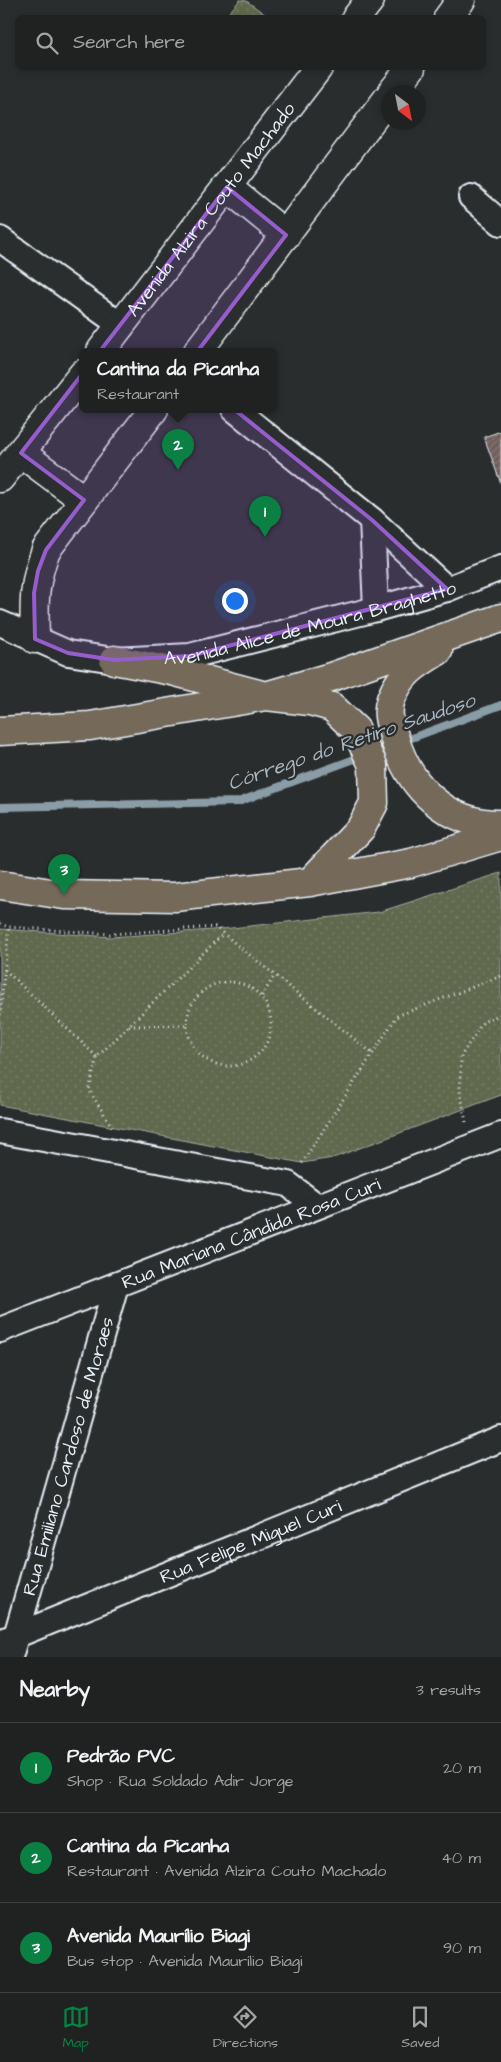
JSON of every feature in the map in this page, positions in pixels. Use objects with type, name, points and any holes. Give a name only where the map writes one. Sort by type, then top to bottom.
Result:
[{"type":"main road","points":[[0,731],[90,726],[266,696],[331,677],[501,618]]},
{"type":"main road","points":[[475,628],[409,669],[390,700],[387,714],[397,749],[416,784],[437,805],[464,819],[487,824],[501,824]]},
{"type":"main road","points":[[114,660],[172,671],[266,696],[310,701],[332,707],[356,730],[373,765],[374,803],[361,828],[310,882]]},
{"type":"main road","points":[[0,885],[64,895],[175,897],[310,882],[411,863],[501,836]]},
{"type":"street","points":[[358,15],[370,0]]},
{"type":"street","points":[[450,15],[462,0]]},
{"type":"street","name":"Avenida Alzira Couto Machado","points":[[104,348],[316,70]]},
{"type":"street","points":[[398,85],[409,70]]},
{"type":"street","points":[[200,348],[381,107]]},
{"type":"street","points":[[227,186],[286,235]]},
{"type":"street","points":[[471,197],[501,223]]},
{"type":"street","points":[[0,239],[122,326]]},
{"type":"street","points":[[0,478],[79,379]]},
{"type":"street","points":[[35,639],[34,593],[38,571],[46,550],[151,413]]},
{"type":"street","points":[[239,413],[372,520],[446,588]]},
{"type":"street","points":[[20,453],[84,500]]},
{"type":"street","points":[[372,520],[376,609]]},
{"type":"street","name":"Avenida Alice de Moura Braghetto","points":[[0,623],[68,653],[114,660],[190,656],[376,609],[446,588],[501,568]]},
{"type":"street","points":[[0,1131],[288,1184],[317,1206]]},
{"type":"street","name":"Rua Mariana Cândida Rosa Curi","points":[[0,1330],[501,1135]]},
{"type":"street","name":"Rua Emiliano Cardoso de Moraes","points":[[8,1645],[116,1285]]},
{"type":"street","name":"Rua Felipe Miguel Curi","points":[[8,1645],[501,1438]]},
{"type":"path","points":[[0,924],[110,934],[215,927],[373,1054]]},
{"type":"path","points":[[0,1015],[9,926]]},
{"type":"path","points":[[130,1155],[89,1090],[97,1057],[224,933]]},
{"type":"path","points":[[5,970],[97,1057]]},
{"type":"path","points":[[262,996],[275,975]]},
{"type":"path","points":[[288,1184],[397,1016],[501,976]]},
{"type":"path","points":[[224,981],[245,984],[262,996],[270,1012],[272,1030],[265,1047],[252,1060],[235,1066],[217,1065],[201,1056],[190,1042],[186,1025],[191,1004],[205,989],[224,981]]},
{"type":"path","points":[[470,1147],[460,1091],[461,1056],[484,1022],[501,1014]]},
{"type":"path","points":[[128,1026],[186,1025]]},
{"type":"highlighted area","points":[[227,187],[286,235],[184,369],[372,520],[447,589],[190,656],[114,660],[68,653],[35,639],[34,593],[38,571],[46,550],[84,500],[21,453]]},
{"type":"green space","points":[[240,0],[245,0],[266,15],[227,15]]},
{"type":"green space","points":[[501,873],[501,1095],[333,1158],[302,1163],[0,1105],[0,929],[111,937],[213,930],[379,912]]},
{"type":"building","points":[[501,431],[501,484],[484,437]]},
{"type":"waterway","name":"Córrego do Retiro Saudoso","points":[[0,807],[238,802],[501,705]]},
{"type":"place","name":"Cantina da Picanha","points":[[178,470]]},
{"type":"place","name":"Pedrão PVC","points":[[265,537]]},
{"type":"place","name":"Avenida Maurílio Biagi","points":[[64,895]]}]
